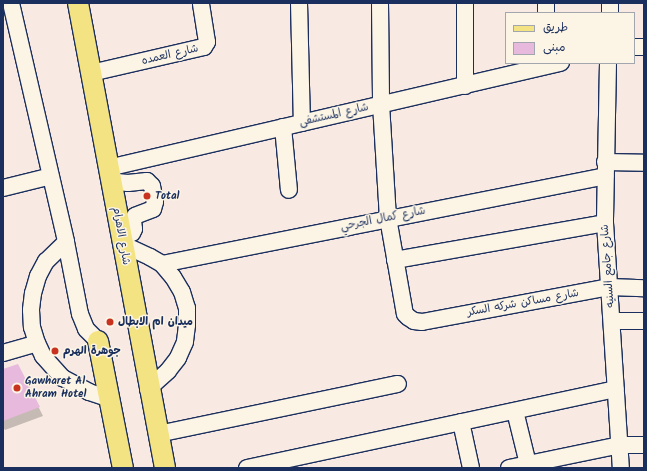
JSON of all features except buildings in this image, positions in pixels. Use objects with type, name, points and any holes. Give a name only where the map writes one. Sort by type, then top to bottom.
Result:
[{"type":"main road","name":"شارع الاهرام","points":[[78,3],[148,389],[164,468]]},
{"type":"main road","points":[[98,341],[111,399],[123,468]]},
{"type":"street","points":[[11,3],[83,322],[92,336],[98,341]]},
{"type":"street","name":"شارع العمده","points":[[91,73],[204,47],[207,42],[201,3]]},
{"type":"street","points":[[299,3],[302,123]]},
{"type":"street","points":[[380,3],[381,104],[388,218],[395,260],[605,223]]},
{"type":"street","points":[[465,3],[465,86]]},
{"type":"street","name":"شارع المستشفى","points":[[109,173],[283,127],[465,86],[551,64]]},
{"type":"street","name":"شارع جامع السنيه","points":[[608,64],[605,223],[621,468]]},
{"type":"street","points":[[283,127],[290,190]]},
{"type":"street","name":"شارع كمال الجرحي","points":[[162,264],[388,218],[606,169],[644,163]]},
{"type":"street","points":[[109,173],[117,182],[128,183],[147,181],[152,186],[155,202],[152,209],[135,216],[133,220],[134,229],[132,233],[121,241],[162,264],[173,277],[182,292],[186,308],[188,325],[185,342],[178,358],[168,372],[148,389]]},
{"type":"street","points":[[3,188],[51,176]]},
{"type":"street","points":[[66,242],[46,262],[38,276],[33,293],[31,310],[32,327],[43,356],[63,378],[89,392],[111,399]]},
{"type":"street","name":"شارع مساكن شركه السكر","points":[[395,260],[405,314],[414,321],[422,322],[609,288],[644,288]]},
{"type":"street","points":[[612,321],[644,321]]},
{"type":"street","points":[[3,353],[37,343]]},
{"type":"street","points":[[158,434],[398,384]]},
{"type":"street","points":[[247,468],[616,389]]},
{"type":"street","points":[[515,411],[529,466]]},
{"type":"street","points":[[461,422],[471,468]]},
{"type":"street","points":[[509,468],[529,466],[620,445],[644,445]]},
{"type":"place","name":"Total","points":[[147,196]]},
{"type":"place","name":"ميدان ام الابطال","points":[[110,322]]},
{"type":"place","name":"جوهرة الهرم","points":[[55,351]]},
{"type":"place","name":"Gawharet Al Ahram Hotel","points":[[17,388]]}]
